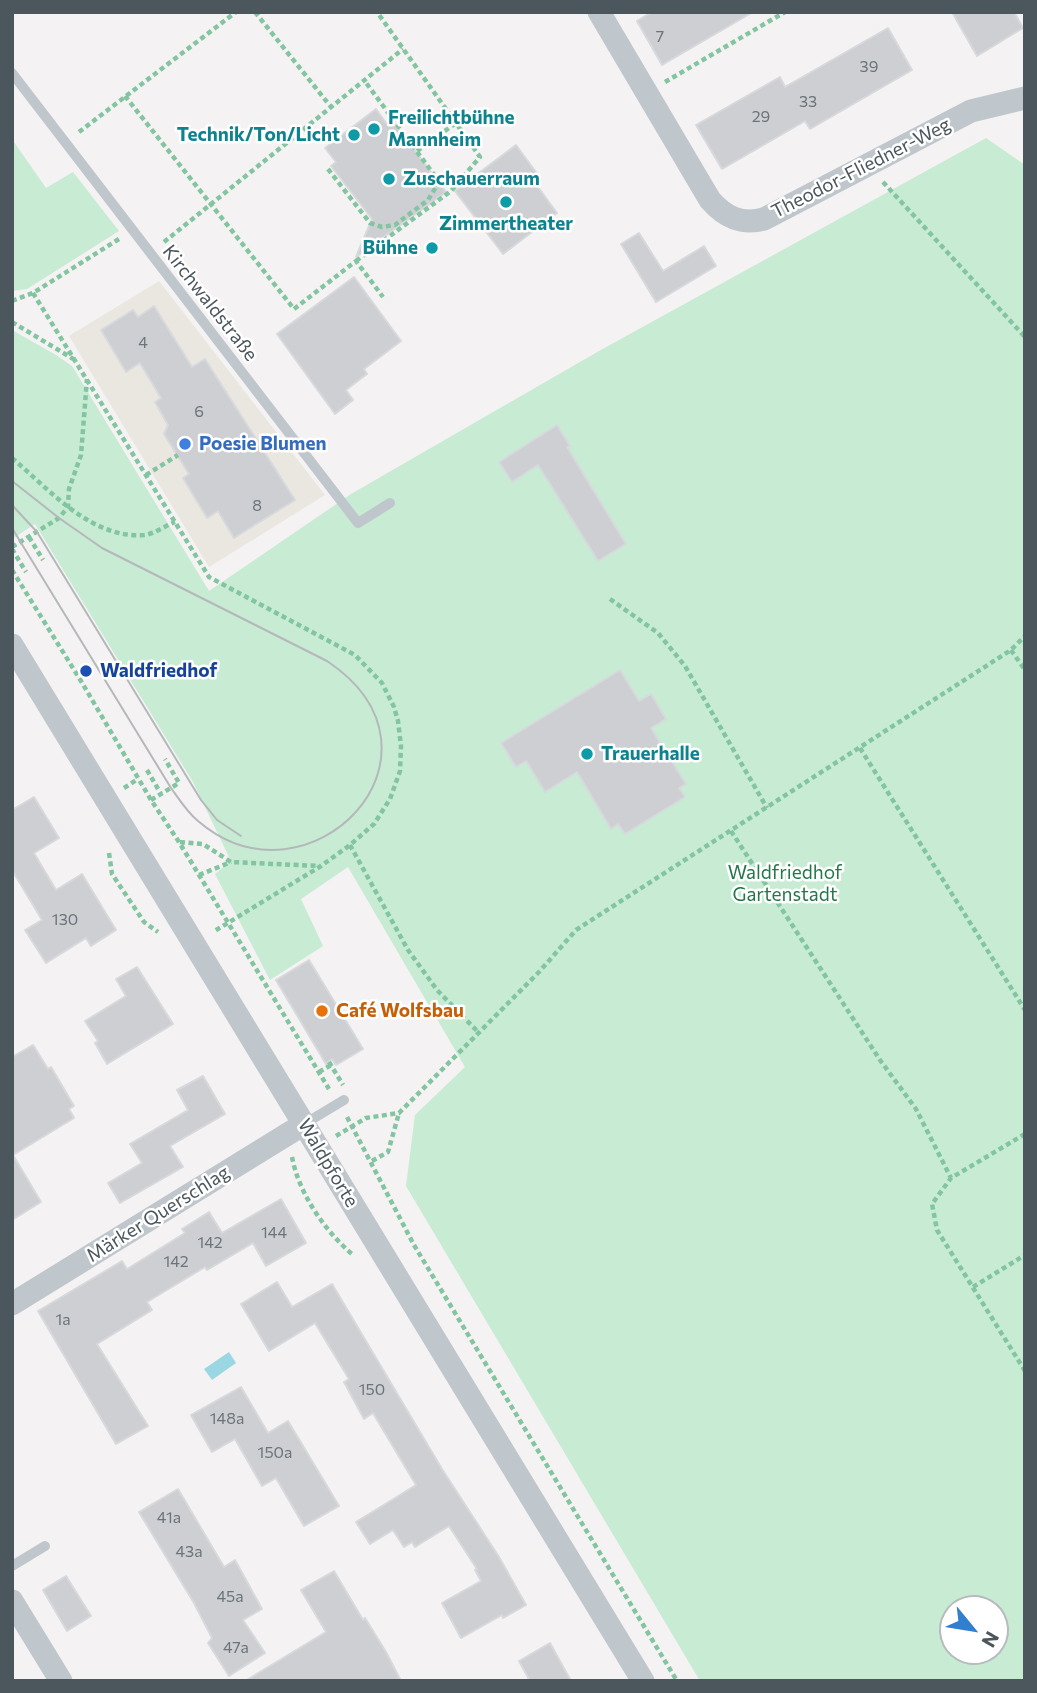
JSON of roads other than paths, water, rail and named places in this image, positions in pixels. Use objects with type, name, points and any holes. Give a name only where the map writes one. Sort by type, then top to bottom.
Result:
[{"type":"street","name":"Theodor-Fliedner-Weg","points":[[599,12],[710,200],[724,214],[741,221],[764,219],[971,111],[1025,98]]},
{"type":"street","name":"Waldpforte","points":[[12,645],[643,1681]]},
{"type":"street","name":"Märker Querschlag","points":[[12,1304],[304,1124]]},
{"type":"street","points":[[12,1601],[61,1681]]},
{"type":"lane","name":"Kirchwaldstraße","points":[[12,72],[358,523],[390,503]]},
{"type":"lane","points":[[304,1124],[342,1102]]},
{"type":"lane","points":[[12,1566],[46,1546]]},
{"type":"water","points":[[229,1352],[236,1363],[212,1380],[204,1369]]},
{"type":"tram line","points":[[12,481],[102,548],[327,661],[366,698],[381,739],[377,778],[356,812],[324,837],[285,849],[241,845],[198,821],[171,788],[12,528]]},
{"type":"tram line","points":[[12,505],[37,532],[201,800],[217,820],[241,836]]},
{"type":"place","name":"Freilichtbühne Mannheim","points":[[374,129]]},
{"type":"place","name":"Technik/Ton/Licht","points":[[354,135]]},
{"type":"place","name":"Zuschauerraum","points":[[389,179]]},
{"type":"place","name":"Zimmertheater","points":[[506,202]]},
{"type":"place","name":"Bühne","points":[[432,248]]},
{"type":"place","name":"Poesie Blumen","points":[[185,444]]},
{"type":"place","name":"Waldfriedhof","points":[[86,671]]},
{"type":"place","name":"Trauerhalle","points":[[587,754]]},
{"type":"place","name":"Café Wolfsbau","points":[[322,1011]]},
{"type":"park label","name":"Waldfriedhof Gartenstadt","points":[[785,884]]}]
